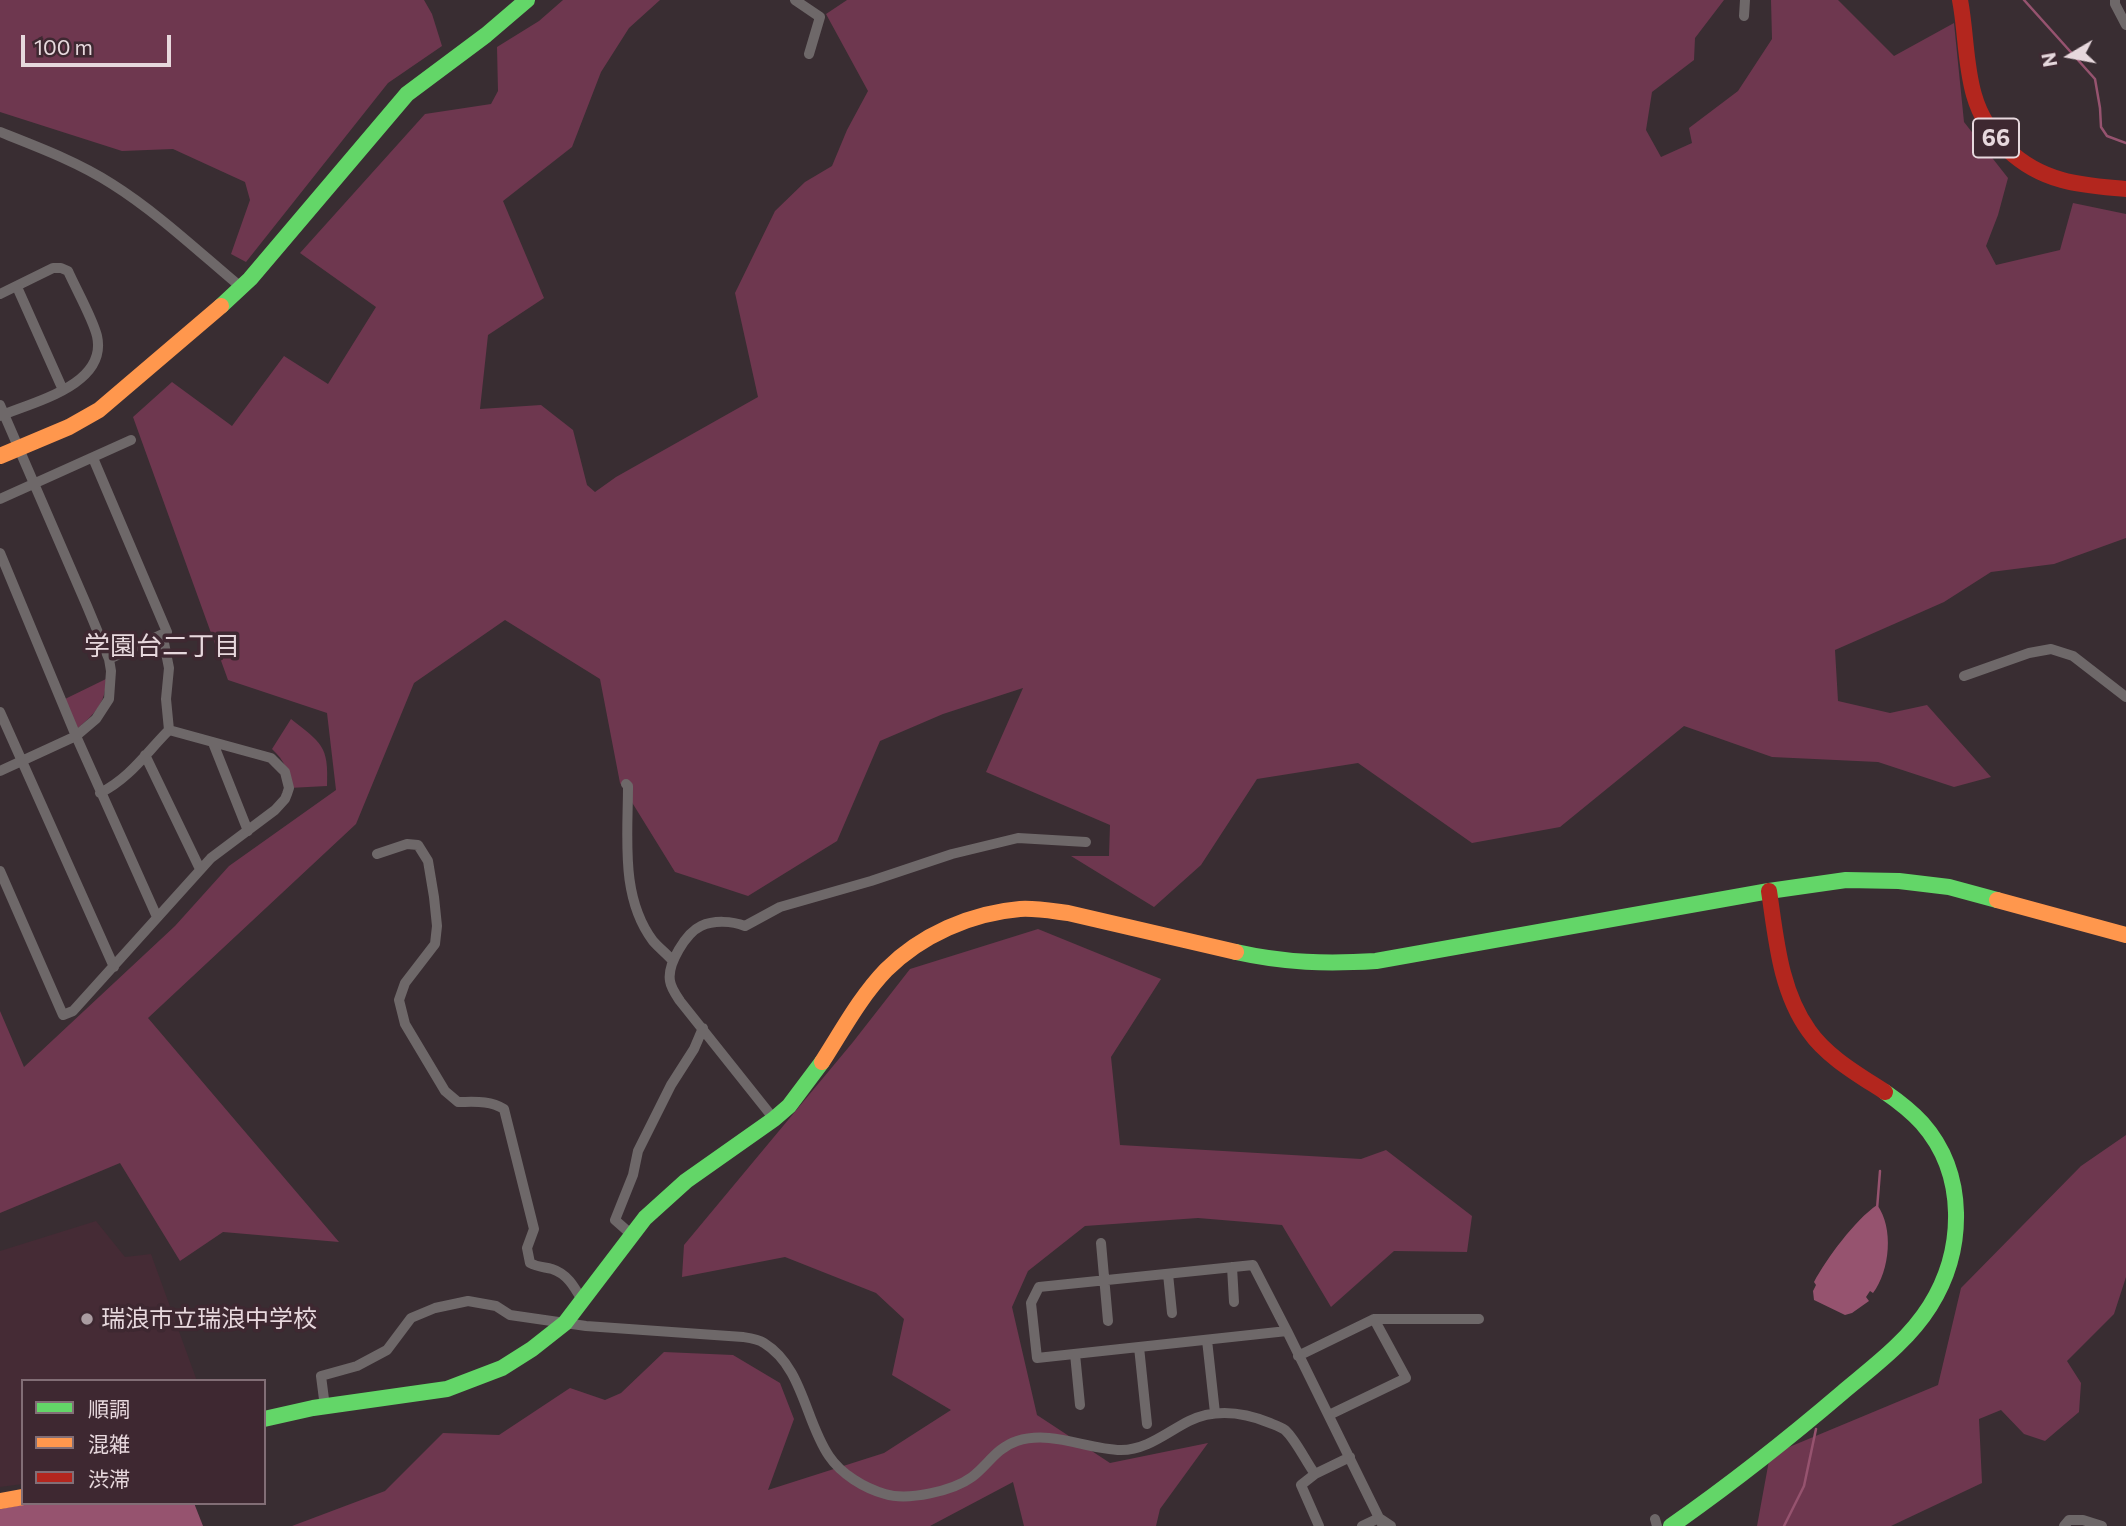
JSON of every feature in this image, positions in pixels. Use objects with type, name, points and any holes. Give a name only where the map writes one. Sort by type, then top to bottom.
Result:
[{"type":"street","points":[[0,456],[69,427],[99,410],[242,288],[407,94],[486,35],[527,0]]},
{"type":"street","points":[[800,3],[815,0]]},
{"type":"street","points":[[1744,16],[1745,0]]},
{"type":"street","name":"66","points":[[1960,0],[1974,94],[1981,115],[2008,152],[2028,166],[2053,178],[2126,189]]},
{"type":"street","points":[[2115,0],[2126,25]]},
{"type":"street","points":[[800,3],[820,17],[809,54]]},
{"type":"street","points":[[0,132],[111,183],[140,203],[242,288]]},
{"type":"street","points":[[0,294],[53,268],[68,271],[97,336],[98,350],[90,369],[80,380],[63,390],[1,412],[109,659],[111,671],[109,699],[96,719],[76,736],[0,771]]},
{"type":"street","points":[[17,287],[63,390]]},
{"type":"street","points":[[0,499],[131,440]]},
{"type":"street","points":[[93,458],[167,632]]},
{"type":"street","points":[[0,553],[100,793],[157,917]]},
{"type":"street","points":[[109,659],[167,632]]},
{"type":"street","points":[[100,793],[115,786],[132,772],[169,730],[166,699],[169,668],[163,638],[167,632]]},
{"type":"street","points":[[1964,676],[2029,653],[2052,649],[2073,656],[2126,697]]},
{"type":"street","points":[[0,712],[114,967]]},
{"type":"street","points":[[0,871],[63,1015],[73,1011],[200,869],[285,799],[289,789],[285,772],[271,758],[169,730]]},
{"type":"street","points":[[214,743],[248,831]]},
{"type":"street","points":[[145,755],[200,869]]},
{"type":"street","points":[[626,784],[632,898],[654,942],[673,961]]},
{"type":"street","points":[[774,1119],[680,1001],[670,984],[673,961],[692,933],[699,927],[733,922],[745,926],[780,908],[952,854],[1018,838],[1086,842]]},
{"type":"street","points":[[377,854],[407,844],[418,845],[428,861],[434,897],[437,926],[435,944],[405,983],[398,1000],[405,1024],[445,1091],[458,1102],[487,1102],[504,1109],[534,1229],[527,1248],[530,1263],[560,1273],[569,1280],[583,1302]]},
{"type":"street","points":[[266,1419],[461,1384],[502,1368],[532,1349],[565,1323],[645,1218],[686,1181],[789,1106],[818,1068],[861,1001],[885,971],[929,936],[980,915],[1020,909],[1068,913],[1262,958],[1326,964],[1376,961],[1769,891],[1846,880],[1899,881],[1949,887],[2126,935]]},
{"type":"street","points":[[1671,1526],[1784,1444],[1913,1330],[1939,1292],[1957,1241],[1955,1189],[1943,1156],[1927,1129],[1905,1105],[1832,1054],[1810,1033],[1795,1007],[1785,983],[1769,891]]},
{"type":"street","points":[[632,1235],[615,1220],[633,1175],[638,1152],[703,1028]]},
{"type":"street","points":[[1101,1243],[1108,1321]]},
{"type":"street","points":[[1287,1331],[1037,1358],[1031,1303],[1039,1287],[1253,1265],[1287,1331],[1298,1356],[1350,1457],[1381,1522]]},
{"type":"street","points":[[1231,1267],[1234,1302]]},
{"type":"street","points":[[1168,1274],[1172,1313]]},
{"type":"street","points":[[325,1407],[321,1376],[357,1366],[387,1350],[411,1318],[435,1308],[468,1301],[496,1306],[510,1315],[586,1326],[743,1337],[762,1342],[780,1356],[794,1377],[828,1455],[841,1472],[887,1495],[919,1496],[949,1488],[972,1478],[996,1452],[1015,1442],[1036,1436],[1121,1450],[1143,1447],[1204,1414],[1224,1412],[1255,1417],[1285,1430],[1315,1474]]},
{"type":"street","points":[[1298,1356],[1374,1319],[1479,1319]]},
{"type":"street","points":[[1329,1415],[1406,1377],[1374,1319]]},
{"type":"street","points":[[1207,1340],[1215,1413]]},
{"type":"street","points":[[1139,1347],[1147,1424]]},
{"type":"street","points":[[1075,1354],[1080,1405]]},
{"type":"street","points":[[1320,1526],[1301,1485],[1315,1474],[1350,1457]]},
{"type":"street","points":[[0,1501],[21,1497]]},
{"type":"street","points":[[2064,1526],[2069,1520],[2083,1520],[2102,1526]]},
{"type":"street","points":[[1362,1526],[1381,1522],[1391,1526]]},
{"type":"shaded area","points":[[0,0],[424,0],[432,14],[442,46],[388,83],[246,262],[231,254],[250,200],[245,182],[173,149],[122,151],[0,112]]},
{"type":"shaded area","points":[[563,0],[660,0],[629,28],[601,72],[572,147],[503,201],[544,298],[488,335],[480,409],[541,405],[573,430],[587,485],[595,492],[616,477],[758,397],[735,293],[775,211],[805,182],[832,166],[868,91],[826,14],[847,0],[1724,0],[1695,38],[1694,60],[1652,92],[1646,130],[1661,157],[1692,143],[1689,128],[1738,91],[1772,39],[1771,0],[1838,0],[1894,56],[1954,23],[1964,122],[2008,178],[1986,246],[1996,265],[2060,250],[2073,203],[2126,214],[2126,538],[2054,564],[1991,572],[1944,602],[1835,650],[1838,701],[1890,713],[1927,705],[1991,777],[1954,787],[1878,762],[1772,757],[1684,726],[1560,827],[1472,843],[1358,763],[1257,779],[1201,865],[1154,907],[1071,856],[1109,856],[1110,825],[986,772],[1023,688],[943,714],[880,741],[837,841],[748,896],[675,872],[620,783],[600,679],[505,620],[414,683],[356,824],[148,1018],[339,1242],[223,1232],[180,1261],[120,1163],[0,1213],[0,1011],[24,1067],[175,926],[229,866],[336,790],[327,713],[228,680],[133,417],[172,382],[232,426],[284,356],[328,384],[376,307],[300,253],[425,114],[491,104],[498,91],[497,47],[539,21]]},
{"type":"shaded area","points":[[106,679],[101,702],[77,729],[65,699]]},
{"type":"shaded area","points":[[291,719],[321,746],[326,762],[327,786],[289,788],[285,767],[272,749]]},
{"type":"shaded area","points":[[1038,929],[1161,979],[1111,1057],[1120,1145],[1361,1159],[1386,1150],[1472,1216],[1467,1252],[1394,1251],[1331,1307],[1282,1225],[1198,1218],[1085,1226],[1028,1271],[1012,1307],[1037,1415],[1110,1463],[1208,1443],[1160,1509],[1156,1526],[1024,1526],[1013,1482],[930,1526],[292,1526],[385,1491],[443,1433],[499,1435],[570,1388],[605,1400],[621,1393],[664,1352],[733,1355],[780,1383],[794,1419],[768,1490],[884,1453],[951,1410],[892,1375],[904,1319],[876,1293],[785,1257],[682,1277],[684,1245],[853,1042],[910,969]]},
{"type":"shaded area","points":[[2126,1135],[2126,1277],[2114,1314],[2067,1361],[2081,1383],[2079,1412],[2045,1441],[2024,1434],[2001,1410],[1979,1419],[1982,1483],[1891,1526],[1757,1526],[1770,1455],[1938,1385],[1961,1288],[2081,1166]]},
{"type":"shaded area","points":[[1877,1205],[1888,1237],[1883,1273],[1873,1293],[1870,1291],[1866,1297],[1869,1301],[1845,1315],[1814,1300],[1814,1282],[1842,1240]]},
{"type":"shaded area","name":"瑞浪市立瑞浪中学校","points":[[96,1221],[125,1257],[151,1254],[196,1379],[21,1379],[21,1484],[0,1487],[0,1251]]},
{"type":"shaded area","points":[[21,1505],[195,1505],[203,1526],[0,1526],[0,1509]]},
{"type":"waterway","points":[[2024,0],[2095,79],[2101,127],[2107,136],[2126,143]]},
{"type":"waterway","points":[[1877,1209],[1880,1171]]},
{"type":"waterway","points":[[1784,1526],[1804,1486],[1816,1429]]},
{"type":"traffic: fast","points":[[221,306],[250,279],[407,94],[486,35],[527,0]]},
{"type":"traffic: fast","points":[[1236,952],[1306,962],[1376,961],[1769,891],[1846,880],[1899,881],[1949,887],[1997,900]]},
{"type":"traffic: fast","points":[[266,1419],[313,1408],[447,1389],[502,1368],[532,1349],[565,1323],[645,1218],[686,1181],[789,1106],[822,1062]]},
{"type":"traffic: fast","points":[[1671,1526],[1780,1444],[1890,1352],[1921,1319],[1942,1284],[1955,1237],[1954,1189],[1947,1165],[1937,1143],[1922,1123],[1885,1092]]},
{"type":"traffic: slow","points":[[0,456],[69,427],[99,410],[221,306]]},
{"type":"traffic: slow","points":[[1997,900],[2126,935]]},
{"type":"traffic: slow","points":[[822,1062],[877,980],[900,957],[931,936],[983,915],[1026,909],[1068,913],[1236,952]]},
{"type":"traffic: slow","points":[[0,1501],[21,1497]]},
{"type":"traffic: jam","points":[[1960,0],[1974,95],[1996,137],[2019,159],[2047,175],[2078,184],[2126,189]]},
{"type":"traffic: jam","points":[[1769,891],[1785,982],[1799,1015],[1825,1049],[1885,1092]]},
{"type":"place","name":"瑞浪市立瑞浪中学校","points":[[87,1319]]},
{"type":"district","name":"学園台二丁目","points":[[162,646]]}]
